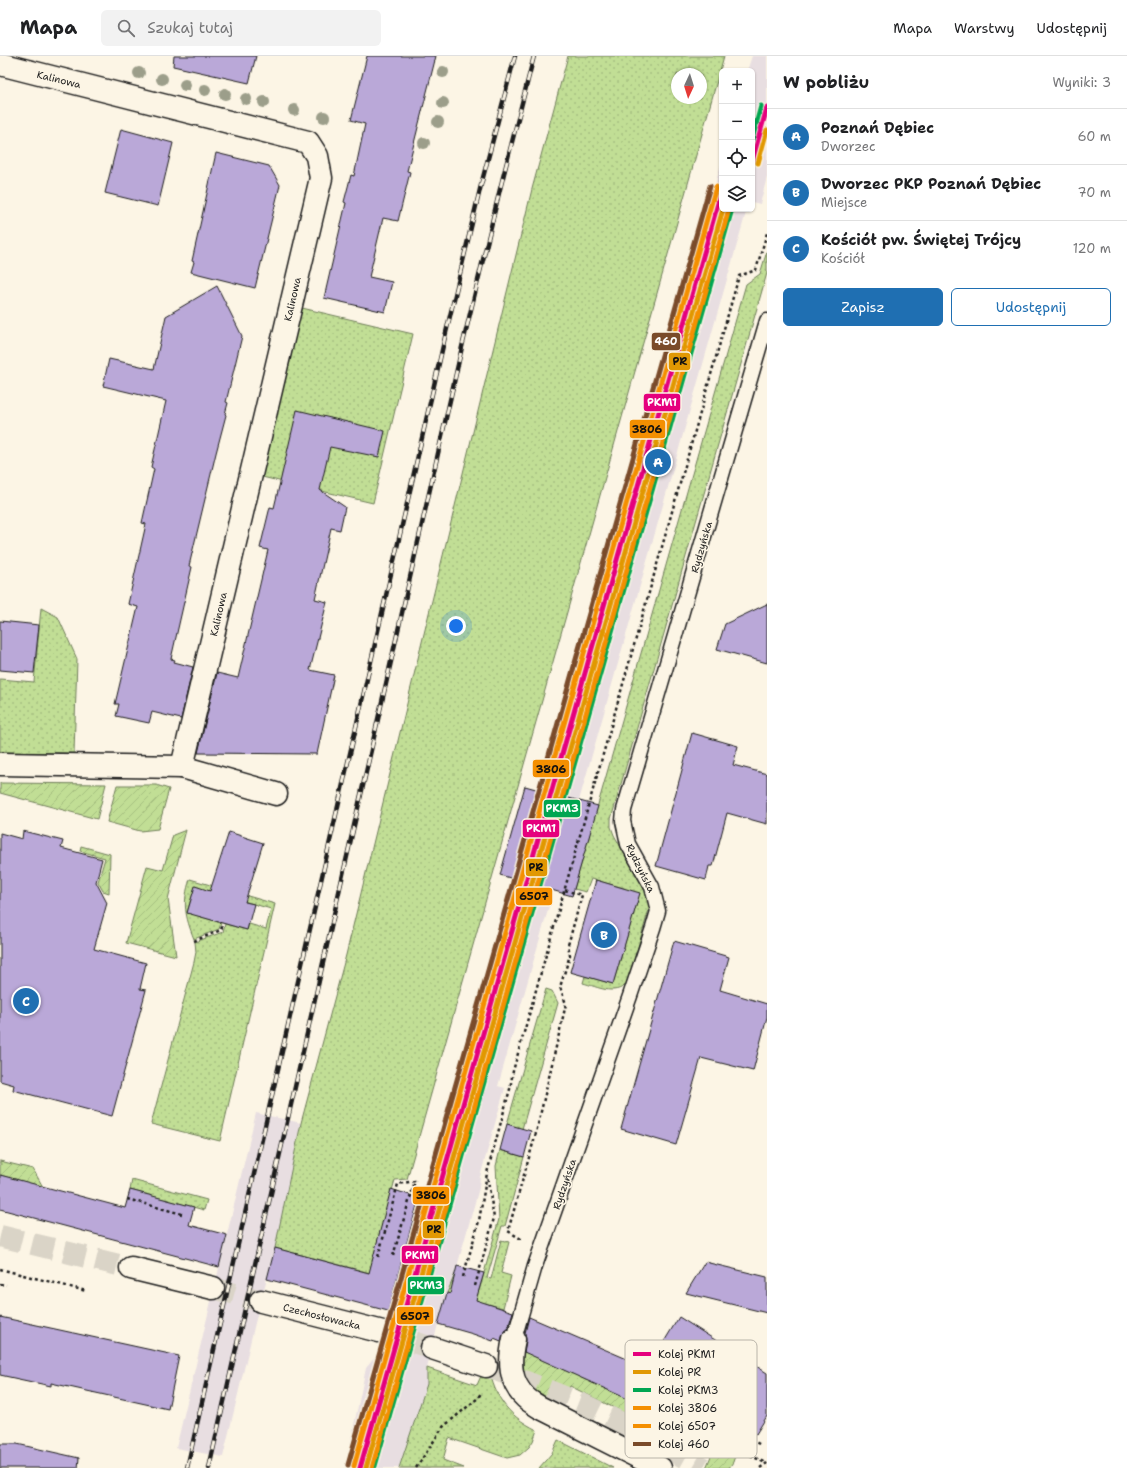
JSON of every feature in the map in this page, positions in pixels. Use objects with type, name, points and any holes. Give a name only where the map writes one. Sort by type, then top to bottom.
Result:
[{"type":"street","name":"Kalinowa","points":[[0,64],[308,142],[317,156],[321,178],[182,767]]},
{"type":"street","points":[[0,764],[182,767],[276,794]]},
{"type":"street","points":[[131,1268],[213,1288]]},
{"type":"street","name":"Czechosłowacka","points":[[261,1301],[383,1332]]},
{"type":"street","points":[[514,1340],[510,1355],[511,1370],[516,1385],[526,1398],[539,1407],[625,1450]]},
{"type":"street","points":[[432,1348],[485,1376]]},
{"type":"street","points":[[640,1458],[660,1468]]},
{"type":"lane","name":"Rydzyńska","points":[[514,1340],[540,1251],[633,988],[658,911],[652,887],[628,844],[623,821],[624,810],[767,321]]},
{"type":"path","points":[[463,1277],[479,1221],[487,1173],[510,1089],[513,1070],[739,276],[756,270],[767,233]]},
{"type":"path","points":[[540,1251],[508,1230],[536,1133],[566,1004],[560,987],[570,955],[568,945],[582,895],[564,890]]},
{"type":"path","points":[[194,941],[221,930],[223,923]]},
{"type":"path","points":[[475,1286],[494,1218],[487,1173]]},
{"type":"path","points":[[378,1257],[398,1184],[415,1181],[393,1256]]},
{"type":"path","points":[[127,1199],[182,1214]]},
{"type":"path","points":[[0,1269],[86,1291]]},
{"type":"path","points":[[0,1284],[6,1285]]},
{"type":"path","points":[[416,1468],[444,1427],[478,1398],[485,1376]]},
{"type":"path","points":[[757,1443],[761,1445]]},
{"type":"path","points":[[757,1458],[767,1463],[760,1468]]},
{"type":"shaded area","points":[[752,56],[767,56],[767,177],[760,204],[755,203],[755,68],[748,68]]},
{"type":"shaded area","points":[[719,172],[719,212],[746,212],[498,1086],[505,1088],[455,1274],[447,1293],[438,1324],[427,1368],[427,1384],[399,1468],[345,1468],[366,1368],[377,1355],[423,1184],[433,1186]]},
{"type":"shaded area","points":[[256,1113],[301,1123],[275,1248],[255,1323],[223,1457],[176,1448]]},
{"type":"green space","points":[[568,56],[724,56],[721,68],[719,68],[719,74],[407,1179],[395,1180],[372,1261],[402,1259],[397,1280],[275,1248],[301,1123],[346,955],[532,189]]},
{"type":"green space","points":[[767,251],[767,273],[611,819],[611,827],[614,835],[648,896],[650,906],[627,984],[622,988],[606,990],[583,983],[585,976],[613,984],[638,899],[624,888],[591,879],[586,892],[574,889],[746,284],[760,274]]},
{"type":"green space","points":[[302,308],[413,334],[373,503],[262,477]]},
{"type":"green space","points":[[41,608],[58,617],[77,659],[74,753],[0,752],[0,679],[34,682]]},
{"type":"green space","points":[[0,783],[106,784],[97,819],[0,793]]},
{"type":"green space","points":[[117,785],[156,785],[169,789],[158,829],[140,831],[107,822]]},
{"type":"green space","points":[[186,830],[168,899],[176,956],[126,943],[147,866],[163,870],[173,835]]},
{"type":"green space","points":[[81,846],[110,854],[109,893],[103,891],[98,882],[105,858],[80,851]]},
{"type":"green space","points":[[190,879],[275,904],[220,1141],[151,1124],[194,962],[196,952],[195,942],[223,932],[225,924],[247,930],[249,924],[266,929],[271,909],[195,887],[187,912],[221,923],[219,929],[194,939],[188,923],[185,902]]},
{"type":"green space","points":[[546,989],[552,991],[558,1003],[522,1129],[507,1124]]},
{"type":"green space","points":[[500,1150],[524,1157],[505,1226],[502,1226],[487,1278],[491,1279],[501,1240],[509,1242],[501,1273],[511,1276],[503,1308],[447,1293],[455,1274],[479,1291],[499,1219],[496,1166]]},
{"type":"green space","points":[[0,1161],[33,1169],[43,1187],[0,1175]]},
{"type":"green space","points":[[132,1180],[207,1200],[204,1210],[130,1190]]},
{"type":"green space","points":[[523,1351],[625,1398],[625,1413],[570,1386],[567,1393],[559,1399],[554,1400],[543,1396],[533,1388],[527,1379],[523,1365]]},
{"type":"green space","points":[[488,1360],[493,1383],[502,1402],[517,1418],[537,1430],[529,1447],[520,1455],[507,1458],[449,1438],[443,1460],[464,1468],[399,1468],[427,1384],[427,1368],[477,1385]]},
{"type":"green space","points":[[558,1440],[613,1468],[539,1468],[552,1453]]},
{"type":"green space","points":[[710,1458],[734,1458],[729,1468],[706,1468]]},
{"type":"building","points":[[174,56],[256,56],[249,83],[173,66]]},
{"type":"building","points":[[367,56],[436,56],[407,171],[410,172],[398,221],[383,218],[369,277],[392,282],[385,312],[324,298],[346,203],[344,202],[351,175],[354,176],[365,124],[351,120]]},
{"type":"building","points":[[121,129],[173,143],[158,206],[105,193]]},
{"type":"building","points":[[216,153],[269,166],[280,185],[255,288],[191,272],[194,262],[192,261]]},
{"type":"building","points":[[217,286],[242,336],[226,402],[228,403],[226,415],[189,566],[192,567],[171,659],[175,660],[174,662],[193,667],[181,719],[152,712],[149,723],[116,716],[119,704],[115,704],[138,607],[128,604],[146,524],[142,523],[154,469],[151,467],[166,401],[103,386],[109,359],[154,369],[166,316]]},
{"type":"building","points":[[297,410],[385,431],[379,457],[330,447],[320,490],[345,507],[340,530],[331,528],[315,599],[327,602],[310,670],[334,675],[317,754],[198,753],[217,673],[238,678],[268,550],[260,548],[270,507],[274,508]]},
{"type":"building","points":[[767,604],[767,663],[717,649],[725,624]]},
{"type":"building","points":[[0,621],[39,625],[34,673],[0,670]]},
{"type":"building","points":[[692,733],[738,746],[733,765],[767,774],[767,824],[727,813],[713,866],[709,866],[706,880],[656,866]]},
{"type":"building","points":[[525,786],[598,806],[572,896],[500,875]]},
{"type":"building","points":[[23,831],[63,841],[61,848],[102,859],[96,882],[107,903],[94,949],[146,963],[140,989],[146,990],[112,1116],[13,1090],[14,1085],[0,1081],[0,833],[22,839]]},
{"type":"building","points":[[229,832],[263,843],[245,902],[254,904],[247,930],[187,913],[195,886],[210,891]]},
{"type":"building","points":[[596,880],[640,893],[613,984],[570,972]]},
{"type":"building","points":[[674,941],[729,957],[720,990],[767,1004],[767,1017],[753,1071],[701,1058],[676,1145],[621,1129]]},
{"type":"building","points":[[507,1124],[531,1131],[524,1157],[500,1150]]},
{"type":"building","points":[[0,1175],[125,1208],[130,1190],[194,1207],[189,1225],[227,1235],[219,1267],[0,1209]]},
{"type":"building","points":[[391,1189],[419,1198],[388,1311],[267,1279],[275,1248],[369,1273]]},
{"type":"building","points":[[705,1262],[767,1277],[767,1313],[686,1293]]},
{"type":"building","points":[[457,1266],[484,1273],[476,1300],[513,1312],[508,1328],[504,1331],[501,1341],[494,1338],[493,1341],[438,1324],[447,1293],[450,1294]]},
{"type":"building","points":[[0,1317],[179,1356],[168,1409],[51,1383],[51,1386],[0,1375]]},
{"type":"building","points":[[529,1317],[625,1358],[625,1398],[524,1352],[526,1341],[525,1333]]},
{"type":"building","points":[[679,1317],[715,1340],[665,1340]]},
{"type":"building","points":[[757,1367],[767,1373],[767,1416],[757,1432]]},
{"type":"building","points":[[0,1444],[17,1444],[79,1458],[78,1468],[0,1468]]},
{"type":"tunnel","points":[[0,1236],[131,1268]]},
{"type":"tunnel","points":[[213,1288],[261,1301]]},
{"type":"tunnel","points":[[383,1332],[432,1348]]},
{"type":"tunnel","points":[[486,1366],[582,1404],[625,1425]]},
{"type":"tunnel","points":[[685,1458],[703,1468]]},
{"type":"railway","points":[[187,1468],[445,337],[481,185],[515,56]]},
{"type":"railway","points":[[209,1468],[462,347],[534,56]]},
{"type":"rail line","name":"PKM3","points":[[755,128],[761,106]]},
{"type":"rail line","name":"PKM1","points":[[755,150],[767,108]]},
{"type":"rail line","name":"PR","points":[[758,163],[767,130]]},
{"type":"rail line","name":"460","points":[[348,1465],[710,186]]},
{"type":"rail line","name":"3806","points":[[354,1466],[716,187]]},
{"type":"rail line","name":"PKM1","points":[[360,1468],[719,200]]},
{"type":"rail line","name":"PR","points":[[366,1468],[722,212]]},
{"type":"rail line","name":"6507","points":[[372,1468],[728,212]]},
{"type":"rail line","name":"PKM3","points":[[375,1466],[731,212]]},
{"type":"place","name":"Poznań Dębiec","points":[[658,462]]},
{"type":"place","name":"Dworzec PKP Poznań Dębiec","points":[[604,935]]},
{"type":"place","name":"Kościół pw. Świętej Trójcy","points":[[26,1001]]}]
